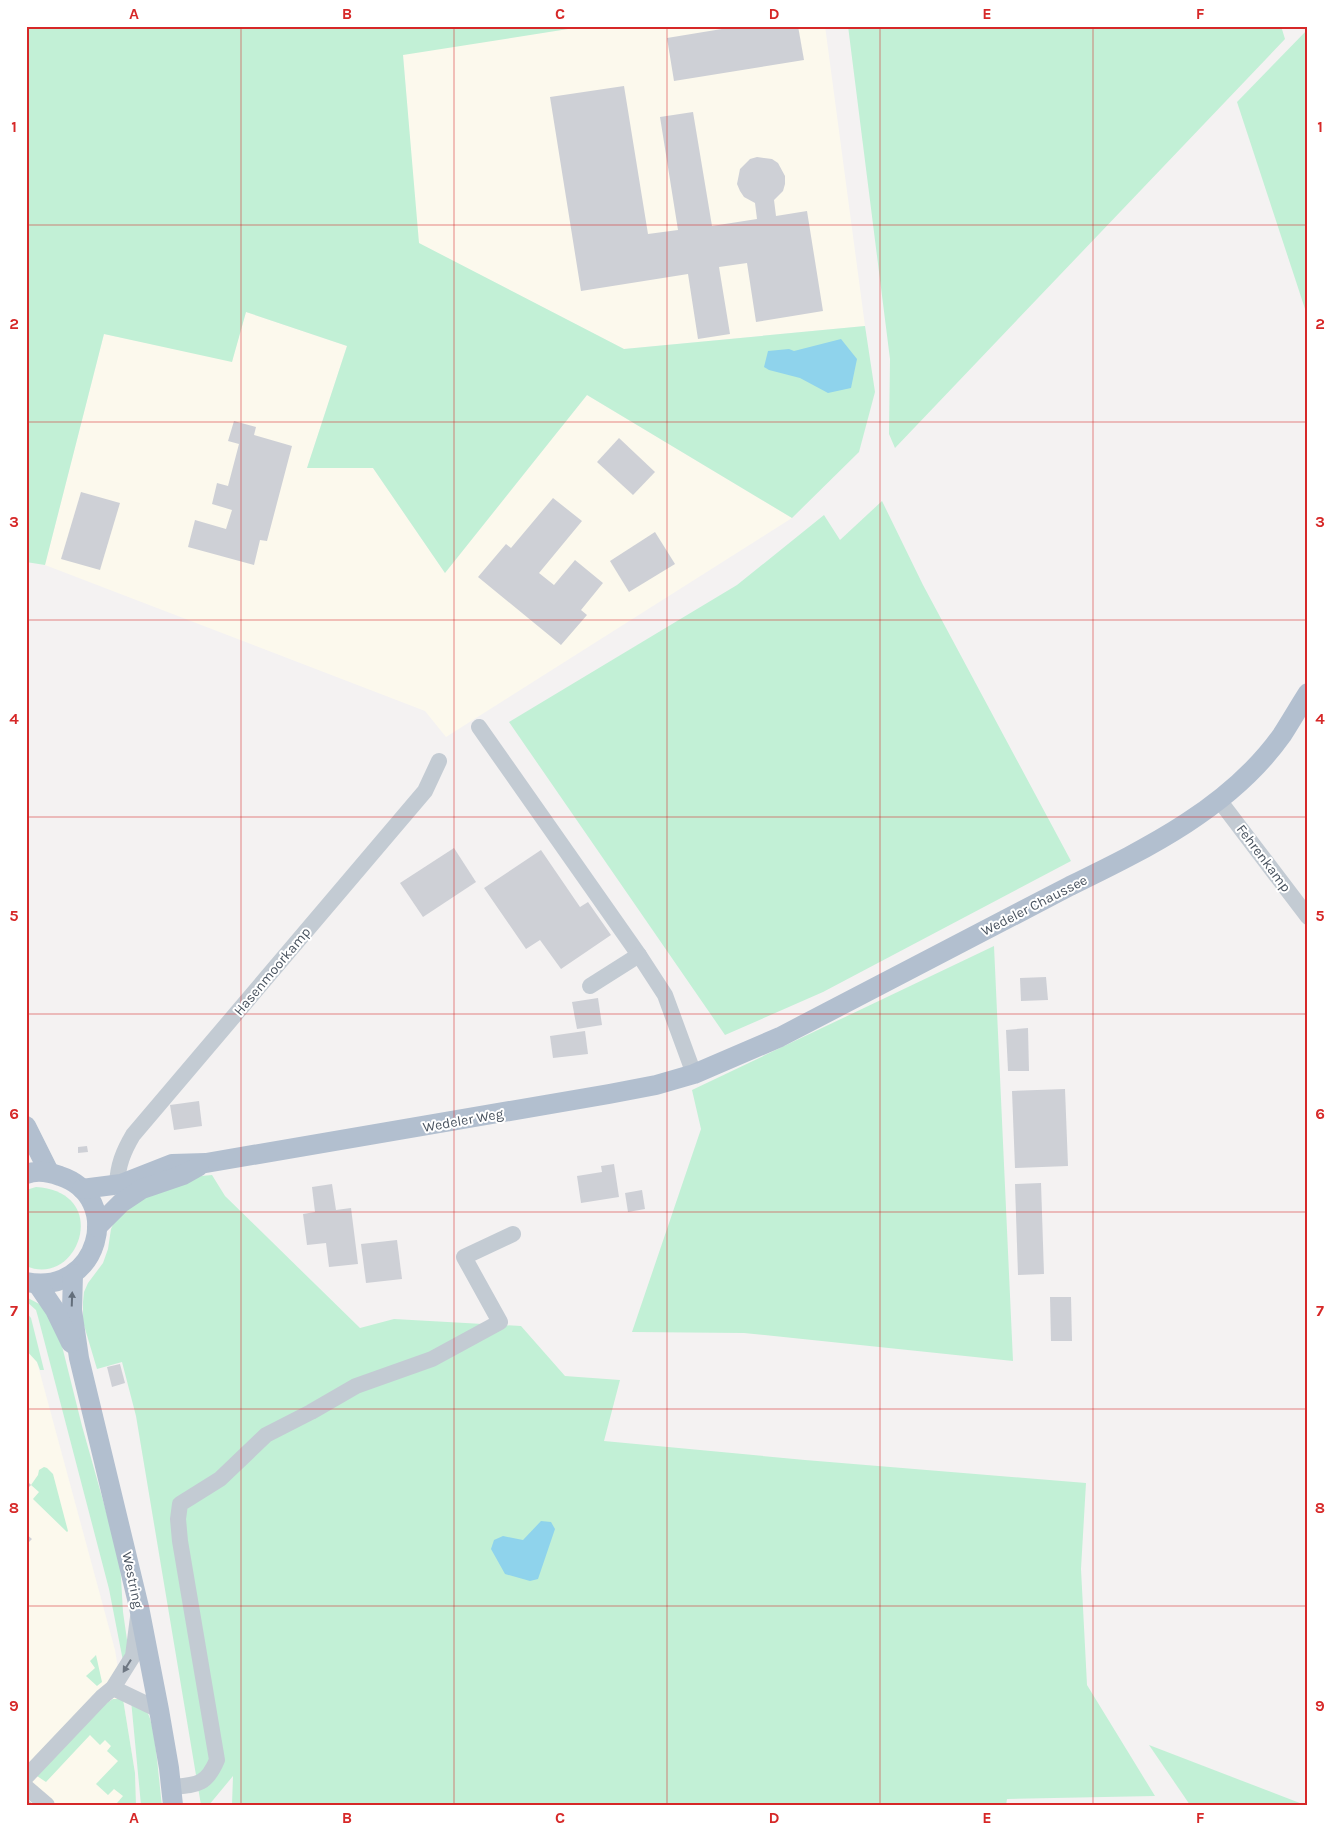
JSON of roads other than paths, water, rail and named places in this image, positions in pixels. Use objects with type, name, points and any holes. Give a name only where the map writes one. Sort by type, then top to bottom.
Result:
[{"type":"main road","name":"Wedeler Chaussee","points":[[718,1065],[780,1038],[1170,834],[1219,800],[1252,770],[1281,735],[1308,693]]},
{"type":"main road","name":"Wedeler Weg","points":[[82,1189],[117,1184],[172,1164],[206,1163],[610,1094],[656,1085],[718,1065]]},
{"type":"main road","points":[[26,1126],[49,1172]]},
{"type":"main road","name":"Wedeler Weg","points":[[97,1227],[121,1203],[142,1189],[183,1176],[206,1163]]},
{"type":"main road","points":[[26,1174],[49,1172],[67,1178],[82,1189],[94,1210],[97,1227],[95,1245],[91,1253],[86,1262],[73,1274],[57,1283],[32,1284]]},
{"type":"main road","name":"Westring","points":[[73,1274],[72,1310],[79,1358],[139,1607],[159,1710],[172,1796]]},
{"type":"main road","name":"Westring","points":[[32,1284],[55,1310],[79,1358]]},
{"type":"street","points":[[479,727],[665,995],[694,1074]]},
{"type":"street","name":"Hasenmoorkamp","points":[[117,1184],[121,1154],[133,1135],[425,791],[439,761]]},
{"type":"street","name":"Fehrenkamp","points":[[1219,800],[1308,917]]},
{"type":"street","points":[[590,986],[639,955]]},
{"type":"street","points":[[172,1796],[198,1785],[212,1772],[217,1760],[180,1541],[178,1519],[180,1504],[220,1479],[266,1435],[356,1386],[432,1359],[500,1322],[464,1258],[513,1234]]},
{"type":"street","points":[[26,1777],[102,1697],[113,1688],[133,1656],[139,1607]]},
{"type":"street","points":[[113,1688],[159,1710]]},
{"type":"street","points":[[26,1787],[47,1805]]},
{"type":"water","points":[[841,339],[857,359],[851,388],[828,393],[800,378],[764,367],[768,351],[789,349],[794,351]]},
{"type":"water","points":[[541,1521],[551,1522],[555,1529],[538,1579],[530,1581],[505,1574],[491,1549],[494,1540],[503,1536],[523,1540]]}]
